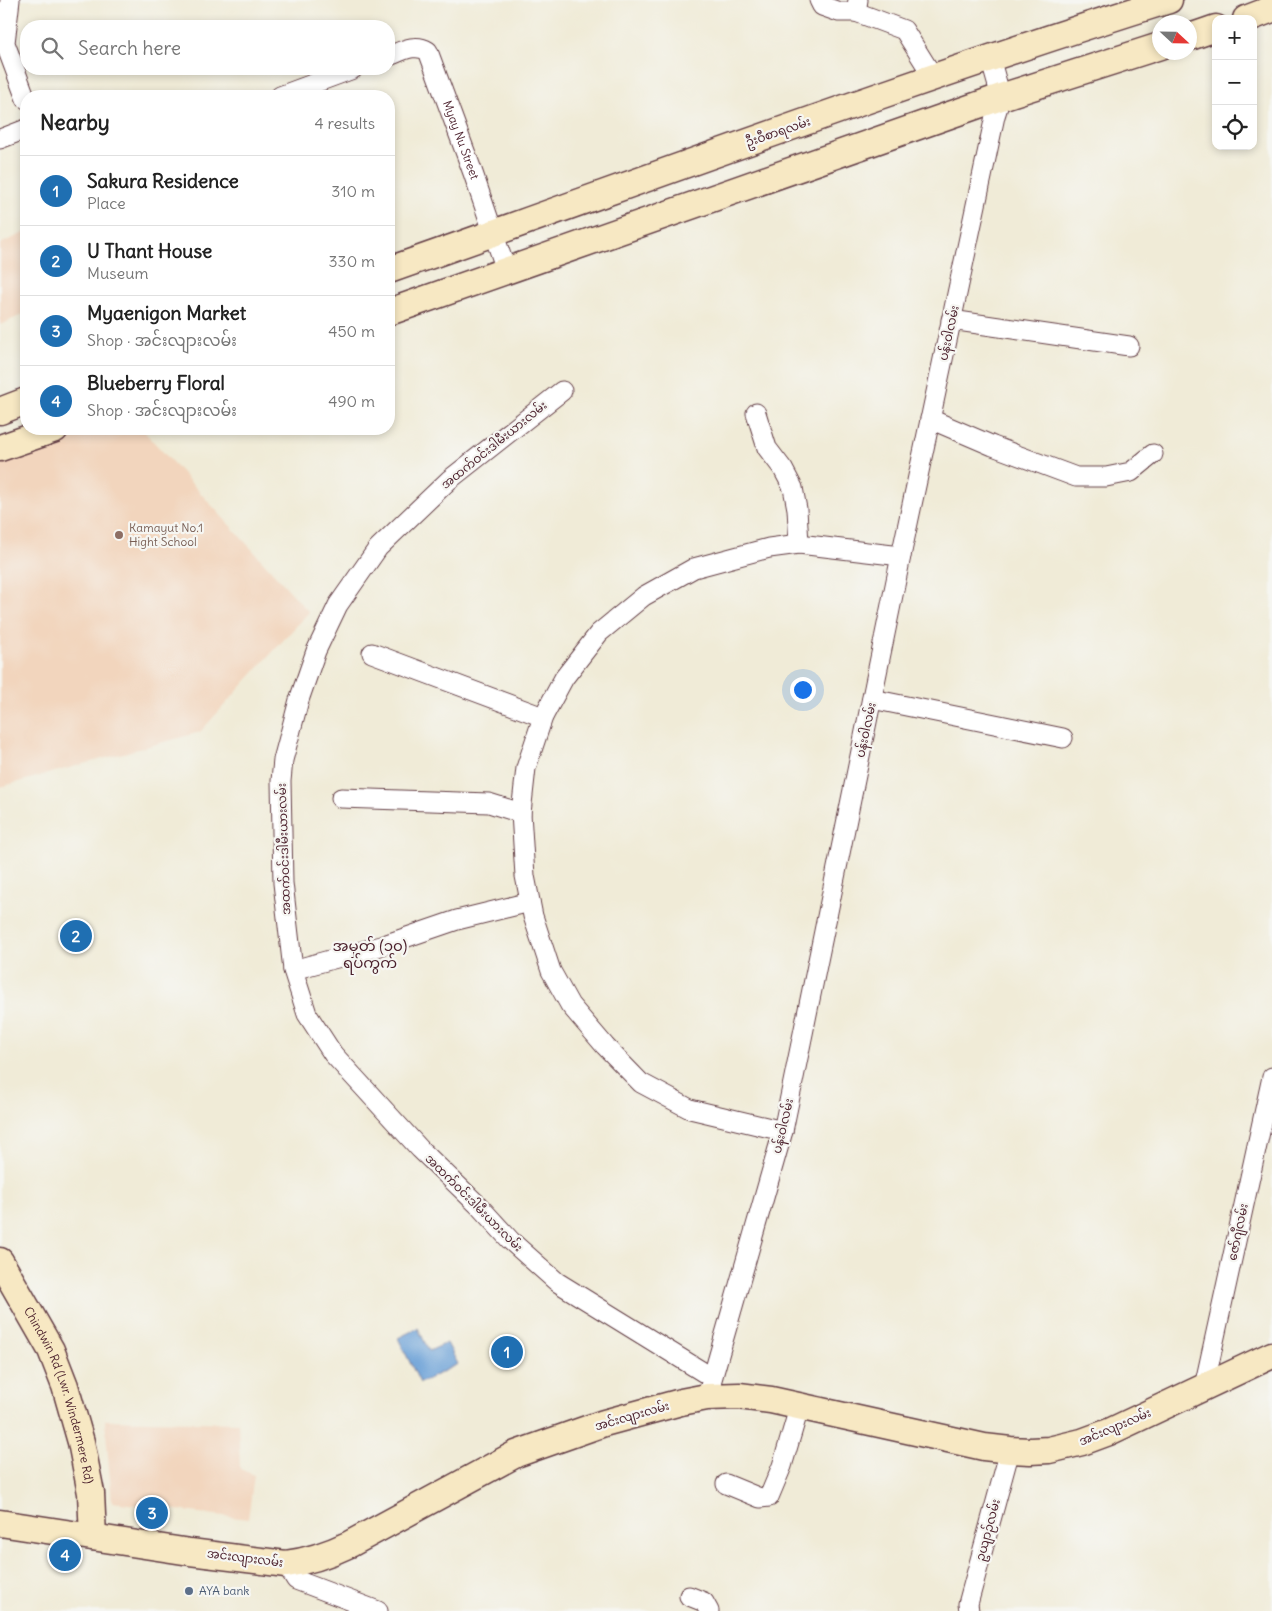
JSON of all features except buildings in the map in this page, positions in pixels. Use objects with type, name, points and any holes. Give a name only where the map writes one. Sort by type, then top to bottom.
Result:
[{"type":"main road","name":"ဦးဝီစာရလမ်း","points":[[395,268],[1050,37],[1167,8]]},
{"type":"main road","points":[[1256,15],[1272,9]]},
{"type":"main road","points":[[1197,35],[1212,29]]},
{"type":"main road","points":[[395,310],[1001,97],[1152,49]]},
{"type":"main road","points":[[818,118],[831,156]]},
{"type":"main road","points":[[659,174],[671,213]]},
{"type":"main road","points":[[0,410],[20,403]]},
{"type":"main road","points":[[0,448],[38,435]]},
{"type":"main road","name":"Chindwin Rd (Lwr. Windermere Rd)","points":[[0,1261],[51,1350],[65,1386],[81,1442],[91,1493],[93,1537]]},
{"type":"main road","name":"အင်းလျားလမ်း","points":[[0,1523],[190,1552],[286,1564],[322,1557],[350,1544],[516,1454],[604,1423],[681,1402],[709,1387],[739,1396],[800,1405],[957,1442],[1010,1450],[1049,1450],[1082,1442],[1109,1432],[1272,1355]]},
{"type":"street","points":[[10,0],[5,43],[23,90]]},
{"type":"street","points":[[819,0],[822,6],[839,12],[857,6],[904,30],[934,78]]},
{"type":"street","name":"Myay Nu Street","points":[[395,53],[410,47],[422,47],[428,51],[506,270]]},
{"type":"street","points":[[990,58],[1001,97]]},
{"type":"street","points":[[296,90],[337,75]]},
{"type":"street","name":"ပန်းဝါလမ်း","points":[[709,1387],[783,1131],[901,556],[995,116],[1001,97]]},
{"type":"street","points":[[0,139],[20,131]]},
{"type":"street","points":[[951,320],[1129,346]]},
{"type":"street","name":"အထက်ဝင်းဒါမီးယားလမ်း","points":[[562,391],[449,480],[378,548],[338,605],[316,652],[298,700],[283,760],[280,781],[283,883],[292,970],[307,1014],[333,1054],[420,1149],[478,1205],[510,1241],[556,1282],[709,1387]]},
{"type":"street","points":[[756,413],[767,448],[783,469],[793,488],[800,544]]},
{"type":"street","points":[[930,419],[993,446],[1076,477],[1106,477],[1131,472],[1153,454]]},
{"type":"street","points":[[783,1131],[690,1109],[641,1083],[605,1046],[570,1005],[551,971],[533,916],[525,876],[521,813],[526,768],[543,717],[564,678],[599,633],[644,596],[694,568],[769,548],[800,544],[901,556]]},
{"type":"street","points":[[372,654],[543,717]]},
{"type":"street","points":[[872,699],[1062,738]]},
{"type":"street","points":[[342,798],[489,803],[521,813]]},
{"type":"street","points":[[292,970],[384,944],[457,920],[530,902]]},
{"type":"street","name":"ဇော်ဂျီလမ်း","points":[[1204,1387],[1272,1077]]},
{"type":"street","points":[[726,1484],[760,1498],[769,1497],[782,1466],[800,1405]]},
{"type":"street","name":"ဥယျာဉ်လမ်း","points":[[969,1611],[968,1604],[1010,1450]]},
{"type":"street","points":[[286,1564],[296,1580],[378,1611]]},
{"type":"street","points":[[689,1596],[704,1602],[710,1611]]},
{"type":"shaded area","points":[[20,235],[20,316],[0,325],[0,244]]},
{"type":"shaded area","name":"Kamayut No.1 Hight School","points":[[64,435],[147,435],[309,612],[200,732],[0,787],[0,458]]},
{"type":"shaded area","points":[[105,1420],[238,1423],[240,1469],[254,1475],[248,1519],[112,1502]]},
{"type":"water","points":[[418,1328],[429,1351],[447,1343],[458,1364],[420,1383],[398,1338]]},
{"type":"place","name":"Kamayut No.1 Hight School","points":[[119,535]]},
{"type":"place","name":"U Thant House","points":[[76,936]]},
{"type":"place","name":"Sakura Residence","points":[[507,1352]]},
{"type":"place","name":"Myaenigon Market","points":[[152,1513]]},
{"type":"place","name":"Blueberry Floral","points":[[65,1555]]},
{"type":"place","name":"AYA bank","points":[[189,1591]]},
{"type":"district","name":"အမှတ် (၁၀) ရပ်ကွက်","points":[[370,954]]}]
